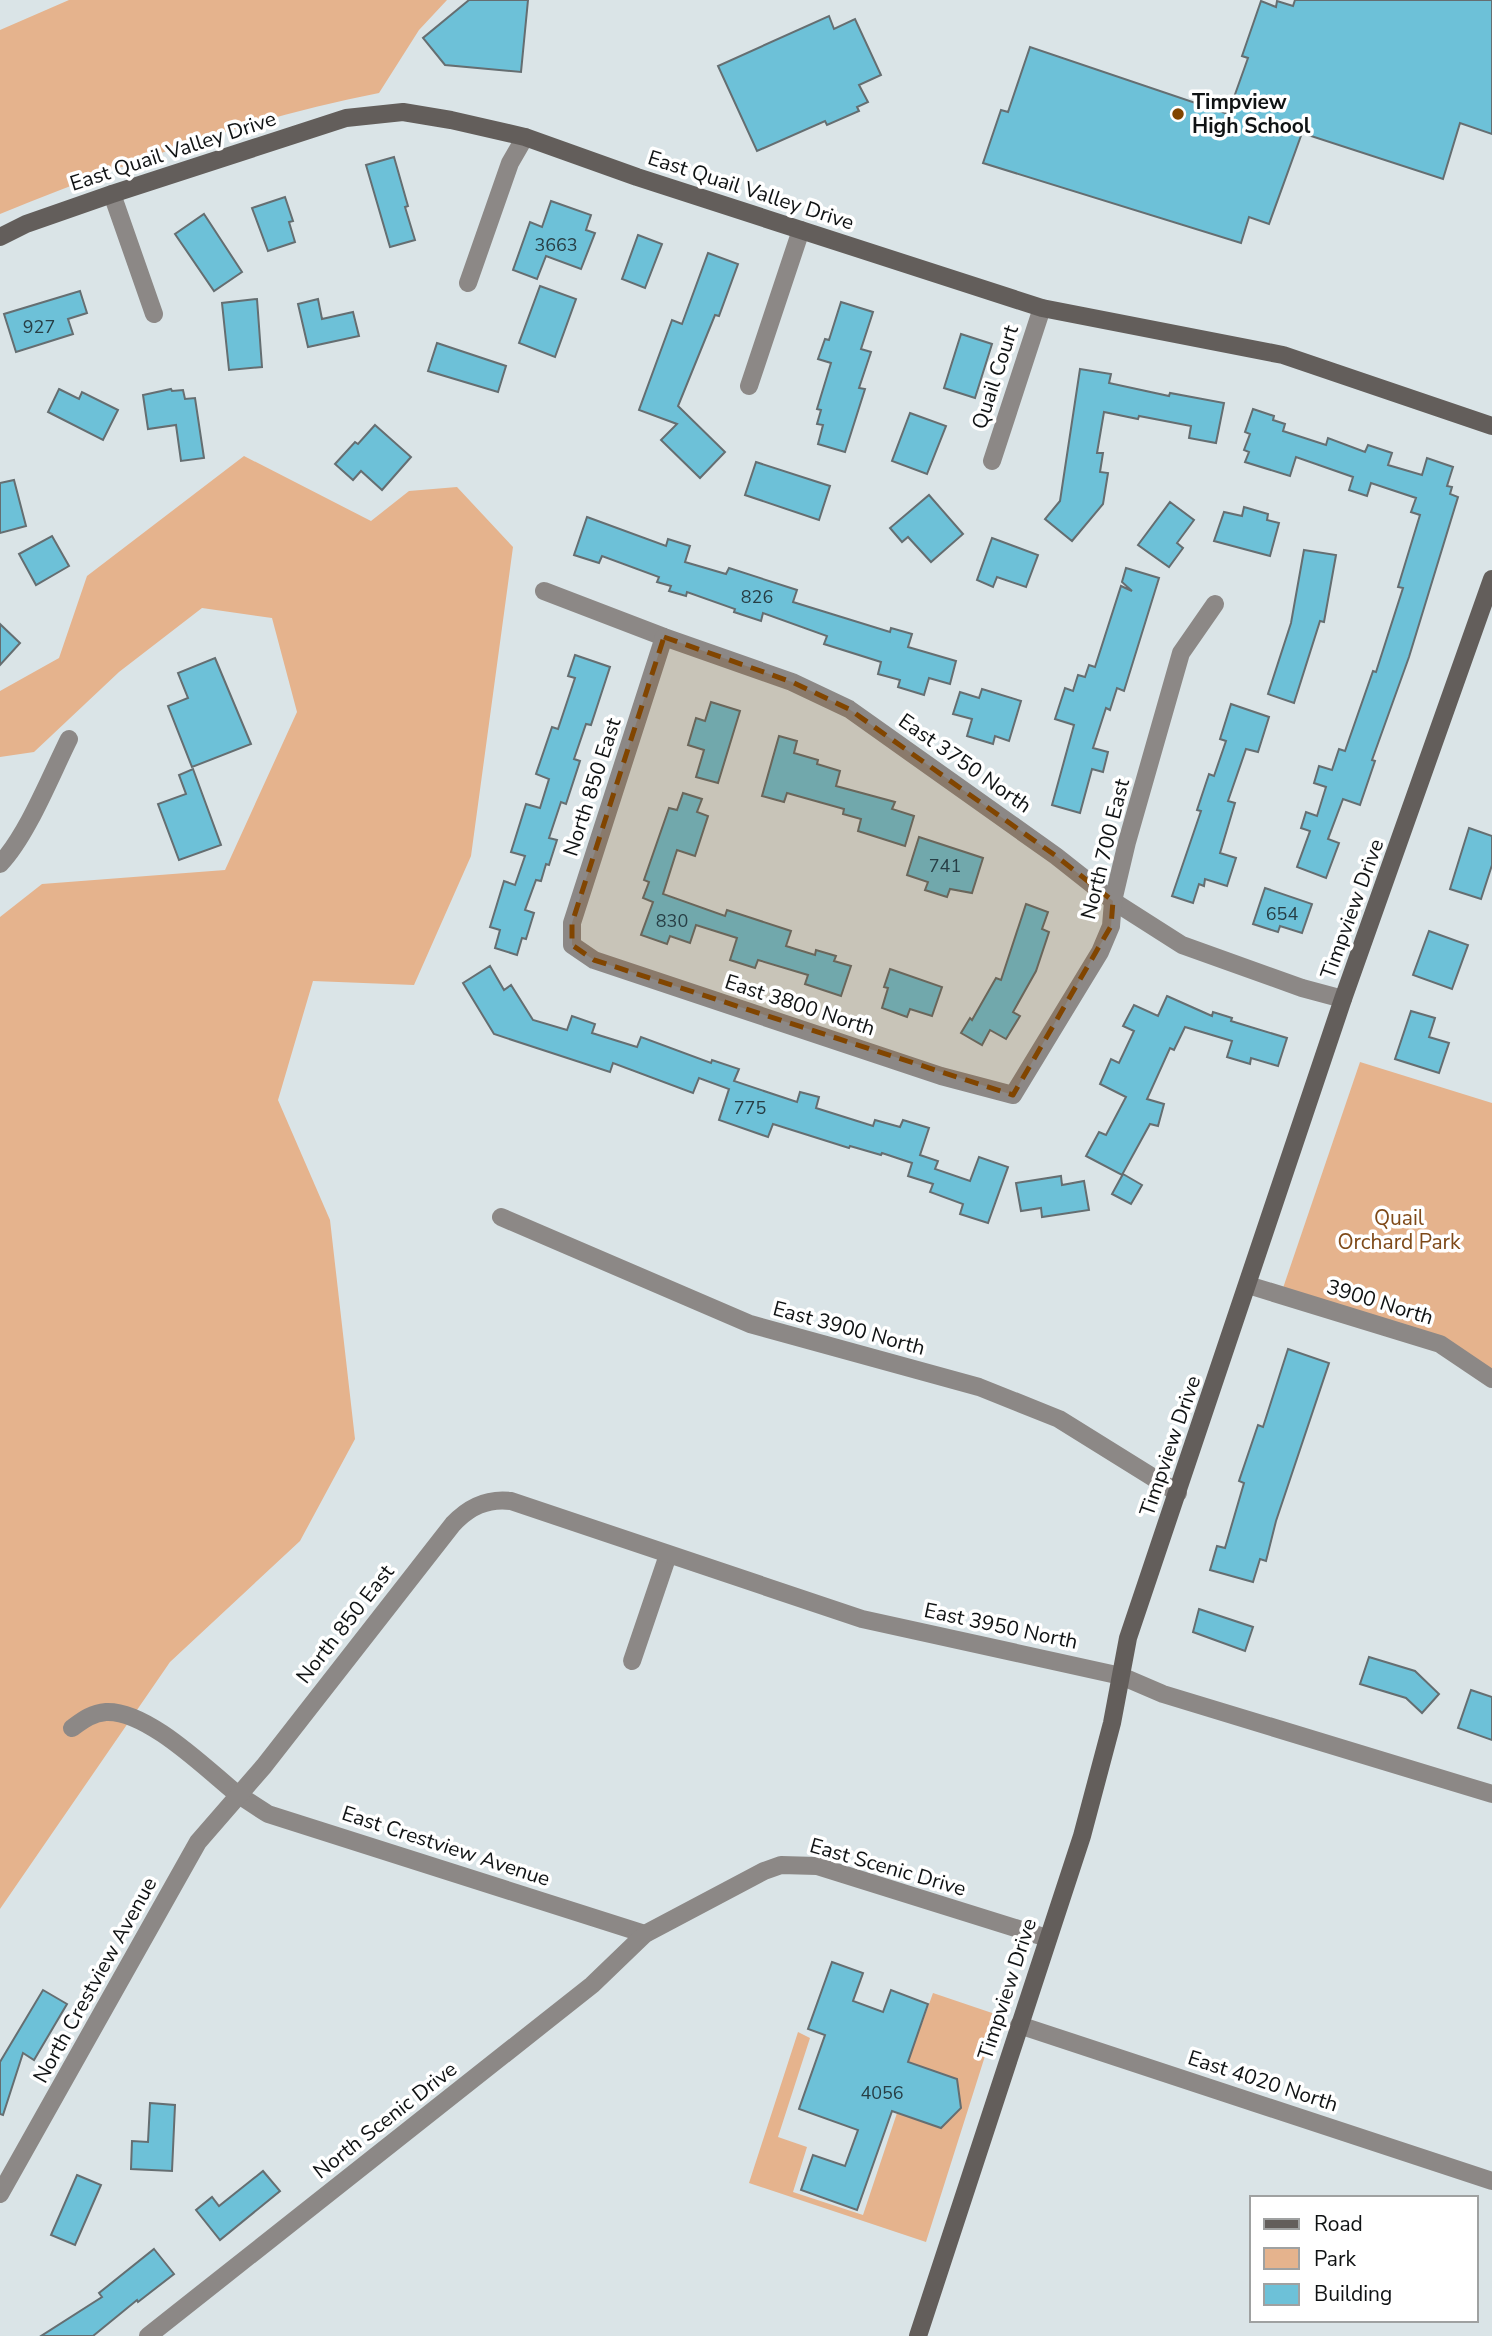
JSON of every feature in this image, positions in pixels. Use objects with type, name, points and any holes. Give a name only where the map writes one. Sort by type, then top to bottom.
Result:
[{"type":"street","name":"East Quail Valley Drive","points":[[0,237],[26,224],[112,194],[346,118],[403,112],[525,137],[637,177],[1042,308],[1283,355],[1492,426]]},
{"type":"street","points":[[468,283],[510,163],[525,137]]},
{"type":"street","points":[[112,194],[154,314]]},
{"type":"street","points":[[749,386],[801,230]]},
{"type":"street","name":"Quail Court","points":[[992,461],[1042,308]]},
{"type":"street","name":"Timpview Drive","points":[[918,2336],[1047,1938],[1083,1836],[1112,1723],[1128,1638],[1343,999],[1492,579]]},
{"type":"street","name":"East 3750 North","points":[[544,591],[792,682],[849,709],[1056,856],[1113,901],[1182,945],[1302,988],[1343,999]]},
{"type":"street","name":"North 700 East","points":[[1013,1095],[1100,952],[1111,926],[1113,901],[1127,842],[1181,653],[1214,604]]},
{"type":"street","name":"North 850 East","points":[[578,948],[572,945],[572,923],[664,637]]},
{"type":"street","points":[[0,864],[36,806],[69,739]]},
{"type":"street","name":"East 3800 North","points":[[578,948],[594,960],[607,965],[941,1076],[1013,1095]]},
{"type":"street","name":"East 3900 North","points":[[501,1217],[750,1324],[979,1387],[1059,1419],[1178,1493]]},
{"type":"street","name":"3900 North","points":[[1248,1285],[1440,1344],[1492,1379]]},
{"type":"street","name":"North 850 East","points":[[238,1794],[264,1766],[453,1524],[468,1510],[485,1502],[501,1500]]},
{"type":"street","name":"East 3950 North","points":[[501,1500],[511,1501],[862,1619],[1121,1676],[1163,1694],[1492,1794]]},
{"type":"street","points":[[632,1661],[668,1555]]},
{"type":"street","name":"East Crestview Avenue","points":[[72,1728],[92,1715],[108,1712],[135,1717],[196,1758],[238,1794],[268,1814],[645,1934]]},
{"type":"street","name":"North Crestview Avenue","points":[[0,2193],[198,1842],[238,1794]]},
{"type":"street","name":"East Scenic Drive","points":[[645,1934],[764,1871],[781,1865],[799,1864],[817,1866],[1047,1938]]},
{"type":"street","name":"North Scenic Drive","points":[[148,2336],[592,1985],[645,1934]]},
{"type":"street","name":"East 4020 North","points":[[1019,2025],[1492,2181]]},
{"type":"highlighted area","points":[[664,637],[792,682],[849,709],[1056,856],[1113,901],[1111,926],[1013,1095],[594,960],[572,945],[572,923]]},
{"type":"green space","points":[[69,0],[447,0],[419,30],[379,93],[234,129],[92,178],[0,214],[0,30]]},
{"type":"green space","points":[[244,456],[371,521],[409,491],[457,487],[513,547],[471,856],[414,985],[313,981],[278,1100],[330,1220],[355,1439],[300,1541],[170,1662],[0,1909],[0,917],[42,884],[225,870],[297,712],[272,618],[202,608],[119,672],[34,752],[0,757],[0,691],[59,658],[87,576]]},
{"type":"green space","name":"Quail Orchard Park","points":[[1360,1062],[1492,1103],[1492,1373],[1282,1291]]},
{"type":"green space","points":[[933,1993],[998,2015],[926,2242],[749,2183],[798,2032],[810,2038],[778,2137],[807,2147],[793,2192],[863,2215],[897,2113],[941,2128],[961,2108],[957,2079],[908,2062]]},
{"type":"building","points":[[469,0],[528,0],[521,72],[445,65],[423,38]]},
{"type":"building","name":"Timpview High School","points":[[1295,0],[1492,0],[1492,134],[1460,123],[1443,179],[1302,133],[1269,224],[1249,217],[1241,243],[983,163],[1001,110],[1008,112],[1030,47],[1228,114],[1248,58],[1242,56],[1261,1],[1276,7],[1277,1],[1293,6]]},
{"type":"building","points":[[829,16],[834,29],[855,19],[881,75],[859,85],[868,102],[857,107],[859,111],[827,125],[825,121],[757,151],[718,66]]},
{"type":"building","points":[[394,157],[415,240],[390,247],[366,165]]},
{"type":"building","points":[[285,197],[293,221],[289,222],[295,242],[268,251],[252,208]]},
{"type":"building","points":[[551,201],[591,215],[586,230],[595,233],[581,269],[546,256],[537,279],[513,270],[530,222],[542,227]]},
{"type":"building","points":[[204,214],[242,272],[214,291],[175,234]]},
{"type":"building","points":[[638,235],[662,244],[645,288],[622,279]]},
{"type":"building","points":[[708,253],[738,264],[719,316],[715,315],[678,406],[725,452],[700,478],[661,440],[677,424],[639,410],[672,320],[682,324]]},
{"type":"building","points":[[540,286],[576,299],[555,357],[519,343]]},
{"type":"building","points":[[80,291],[87,313],[68,319],[73,334],[16,352],[4,314]]},
{"type":"building","points":[[257,299],[262,367],[229,370],[222,303]]},
{"type":"building","points":[[318,299],[322,319],[353,312],[359,336],[308,347],[298,304]]},
{"type":"building","points":[[841,302],[873,312],[861,349],[871,352],[859,388],[865,389],[845,452],[818,444],[823,425],[817,424],[821,410],[817,409],[831,363],[818,359],[825,339],[829,340]]},
{"type":"building","points":[[961,334],[992,344],[975,398],[944,388]]},
{"type":"building","points":[[437,343],[506,366],[498,392],[428,371]]},
{"type":"building","points":[[1080,369],[1111,374],[1109,383],[1169,396],[1170,393],[1224,403],[1216,443],[1189,438],[1191,426],[1104,412],[1097,453],[1103,453],[1100,472],[1108,473],[1103,504],[1072,541],[1045,519],[1060,501]]},
{"type":"building","points":[[59,389],[79,399],[82,392],[118,410],[103,440],[48,412]]},
{"type":"building","points":[[171,389],[183,390],[185,399],[195,398],[204,458],[181,461],[176,425],[148,429],[143,395]]},
{"type":"building","points":[[1253,409],[1274,416],[1273,420],[1285,424],[1283,431],[1326,445],[1328,438],[1365,452],[1368,445],[1392,453],[1388,465],[1422,475],[1427,458],[1453,467],[1447,486],[1452,487],[1450,494],[1458,497],[1409,657],[1372,760],[1375,761],[1360,805],[1343,799],[1328,839],[1339,843],[1326,878],[1297,867],[1310,831],[1301,828],[1306,812],[1317,816],[1326,787],[1314,783],[1319,766],[1332,770],[1339,749],[1345,751],[1373,671],[1376,672],[1403,588],[1398,587],[1420,515],[1411,512],[1416,498],[1371,483],[1367,496],[1349,490],[1353,477],[1296,457],[1290,476],[1245,462],[1249,452],[1244,450],[1250,434],[1245,432]]},
{"type":"building","points":[[910,413],[946,426],[927,474],[892,461]]},
{"type":"building","points":[[375,425],[411,457],[382,490],[361,471],[353,480],[335,464]]},
{"type":"building","points":[[756,462],[830,486],[819,520],[745,495]]},
{"type":"building","points":[[14,480],[26,526],[0,533],[0,483]]},
{"type":"building","points":[[929,495],[963,534],[931,562],[908,537],[902,542],[890,528]]},
{"type":"building","points":[[1170,502],[1194,520],[1177,543],[1183,548],[1169,567],[1138,545]]},
{"type":"building","points":[[1244,507],[1268,514],[1267,520],[1279,523],[1270,556],[1214,541],[1224,512],[1242,516]]},
{"type":"building","points":[[587,517],[666,546],[668,539],[690,546],[685,562],[726,574],[729,568],[797,590],[793,602],[890,632],[891,628],[912,634],[908,647],[956,661],[950,684],[929,678],[924,695],[898,687],[900,680],[878,674],[881,662],[824,644],[827,636],[763,613],[761,621],[687,592],[686,596],[669,591],[671,586],[657,582],[659,577],[602,556],[599,563],[574,555]]},
{"type":"building","points":[[52,536],[69,566],[36,585],[19,554]]},
{"type":"building","points":[[992,538],[1038,555],[1026,587],[997,577],[993,587],[977,580]]},
{"type":"building","points":[[1304,550],[1336,555],[1324,622],[1320,621],[1294,703],[1268,694],[1291,623]]},
{"type":"building","points":[[1126,568],[1159,578],[1124,691],[1117,688],[1110,710],[1106,708],[1093,748],[1108,752],[1103,772],[1092,769],[1080,813],[1052,805],[1074,725],[1055,719],[1065,688],[1073,691],[1078,675],[1085,677],[1089,665],[1095,667],[1121,586],[1132,591],[1122,582]]},
{"type":"building","points":[[0,624],[20,643],[0,665]]},
{"type":"building","points":[[575,655],[610,667],[591,725],[586,724],[574,759],[580,761],[566,804],[561,802],[549,838],[557,840],[549,865],[546,864],[541,881],[536,880],[525,910],[534,913],[526,939],[522,938],[517,955],[495,948],[500,930],[490,927],[504,881],[515,885],[525,856],[511,852],[526,804],[540,808],[549,779],[536,774],[552,727],[558,729],[575,678],[568,676]]},
{"type":"building","points":[[215,658],[251,744],[192,767],[168,706],[188,698],[178,673]]},
{"type":"building","points":[[982,689],[1021,701],[1009,741],[995,736],[993,744],[967,736],[972,719],[953,714],[960,692],[979,698]]},
{"type":"building","points":[[711,702],[740,711],[718,783],[696,777],[704,750],[688,745],[696,718],[705,721]]},
{"type":"building","points":[[1231,704],[1269,717],[1258,752],[1246,749],[1228,801],[1235,803],[1220,853],[1236,858],[1227,886],[1205,879],[1204,886],[1199,884],[1193,903],[1172,896],[1201,811],[1197,810],[1209,774],[1214,776],[1226,741],[1220,739]]},
{"type":"building","points":[[779,736],[797,741],[794,753],[818,760],[817,764],[840,771],[836,786],[895,802],[892,809],[914,816],[905,846],[858,831],[861,819],[843,814],[844,809],[787,793],[784,802],[762,796]]},
{"type":"building","points":[[193,769],[221,845],[179,860],[158,804],[186,794],[179,775]]},
{"type":"building","points":[[683,793],[702,799],[697,812],[708,816],[695,856],[677,850],[663,894],[725,916],[727,910],[791,931],[786,946],[815,955],[816,950],[836,956],[834,961],[851,966],[841,996],[805,984],[808,975],[758,960],[755,968],[730,960],[737,938],[696,925],[690,943],[670,936],[667,944],[641,935],[653,902],[643,898],[649,882],[644,880],[669,808],[677,810]]},
{"type":"building","points":[[1469,828],[1492,836],[1492,865],[1481,899],[1450,889]]},
{"type":"building","points":[[919,837],[983,858],[972,893],[950,889],[947,897],[925,890],[928,882],[907,875]]},
{"type":"building","points":[[1265,888],[1312,904],[1302,933],[1280,926],[1278,932],[1253,924]]},
{"type":"building","points":[[1026,904],[1048,912],[1042,929],[1049,932],[1036,971],[1013,1012],[1020,1016],[1006,1039],[990,1030],[982,1045],[961,1033],[970,1018],[972,1020],[996,978],[1001,980]]},
{"type":"building","points":[[1429,931],[1468,945],[1452,989],[1413,975]]},
{"type":"building","points":[[490,966],[504,990],[511,985],[533,1020],[567,1030],[572,1016],[595,1024],[592,1033],[637,1047],[641,1037],[711,1063],[712,1060],[739,1069],[734,1081],[797,1102],[800,1092],[819,1097],[816,1108],[873,1126],[875,1120],[900,1127],[903,1120],[929,1128],[920,1155],[938,1161],[935,1169],[970,1181],[979,1157],[1008,1167],[988,1223],[960,1214],[963,1204],[930,1192],[933,1184],[908,1176],[912,1163],[882,1153],[881,1155],[850,1146],[849,1148],[773,1124],[768,1137],[719,1120],[729,1089],[699,1078],[693,1093],[613,1063],[610,1072],[494,1034],[463,983]]},
{"type":"building","points":[[890,969],[942,987],[932,1016],[910,1009],[907,1017],[882,1008],[888,988],[884,987]]},
{"type":"building","points":[[1167,996],[1212,1016],[1213,1012],[1232,1018],[1231,1021],[1287,1038],[1278,1066],[1251,1058],[1250,1064],[1227,1057],[1232,1041],[1185,1027],[1174,1050],[1170,1048],[1147,1099],[1164,1104],[1158,1126],[1150,1124],[1122,1175],[1086,1156],[1099,1132],[1106,1135],[1126,1097],[1100,1084],[1111,1059],[1119,1063],[1134,1031],[1123,1026],[1134,1005],[1158,1016]]},
{"type":"building","points":[[1411,1011],[1435,1018],[1429,1037],[1449,1043],[1439,1073],[1395,1059]]},
{"type":"building","points":[[1123,1174],[1142,1185],[1131,1204],[1112,1194]]},
{"type":"building","points":[[1061,1176],[1062,1185],[1084,1181],[1089,1210],[1042,1217],[1041,1208],[1021,1211],[1016,1183]]},
{"type":"building","points":[[1288,1349],[1329,1363],[1276,1521],[1266,1561],[1260,1559],[1253,1582],[1210,1570],[1217,1546],[1225,1548],[1244,1483],[1239,1481],[1258,1425],[1263,1427]]},
{"type":"building","points":[[1199,1609],[1253,1627],[1245,1651],[1193,1632]]},
{"type":"building","points":[[1369,1657],[1415,1671],[1439,1694],[1422,1713],[1406,1698],[1360,1684]]},
{"type":"building","points":[[1471,1690],[1492,1697],[1492,1740],[1458,1728]]},
{"type":"building","points":[[832,1962],[863,1973],[853,2001],[883,2012],[891,1990],[928,2004],[908,2062],[957,2079],[961,2108],[941,2128],[892,2111],[857,2210],[801,2190],[813,2155],[845,2166],[858,2130],[799,2109],[825,2035],[808,2029]]},
{"type":"building","points":[[43,1990],[67,2004],[34,2060],[23,2053],[3,2115],[0,2114],[0,2062]]},
{"type":"building","points":[[150,2103],[175,2105],[172,2171],[131,2169],[132,2141],[148,2142]]},
{"type":"building","points":[[263,2171],[280,2191],[220,2240],[196,2210],[212,2197],[219,2206]]},
{"type":"building","points":[[77,2175],[101,2185],[75,2245],[51,2235]]},
{"type":"building","points":[[154,2249],[174,2274],[138,2302],[137,2300],[93,2336],[41,2336],[102,2297],[99,2293]]},
{"type":"place","name":"Timpview High School","points":[[1178,114]]}]
